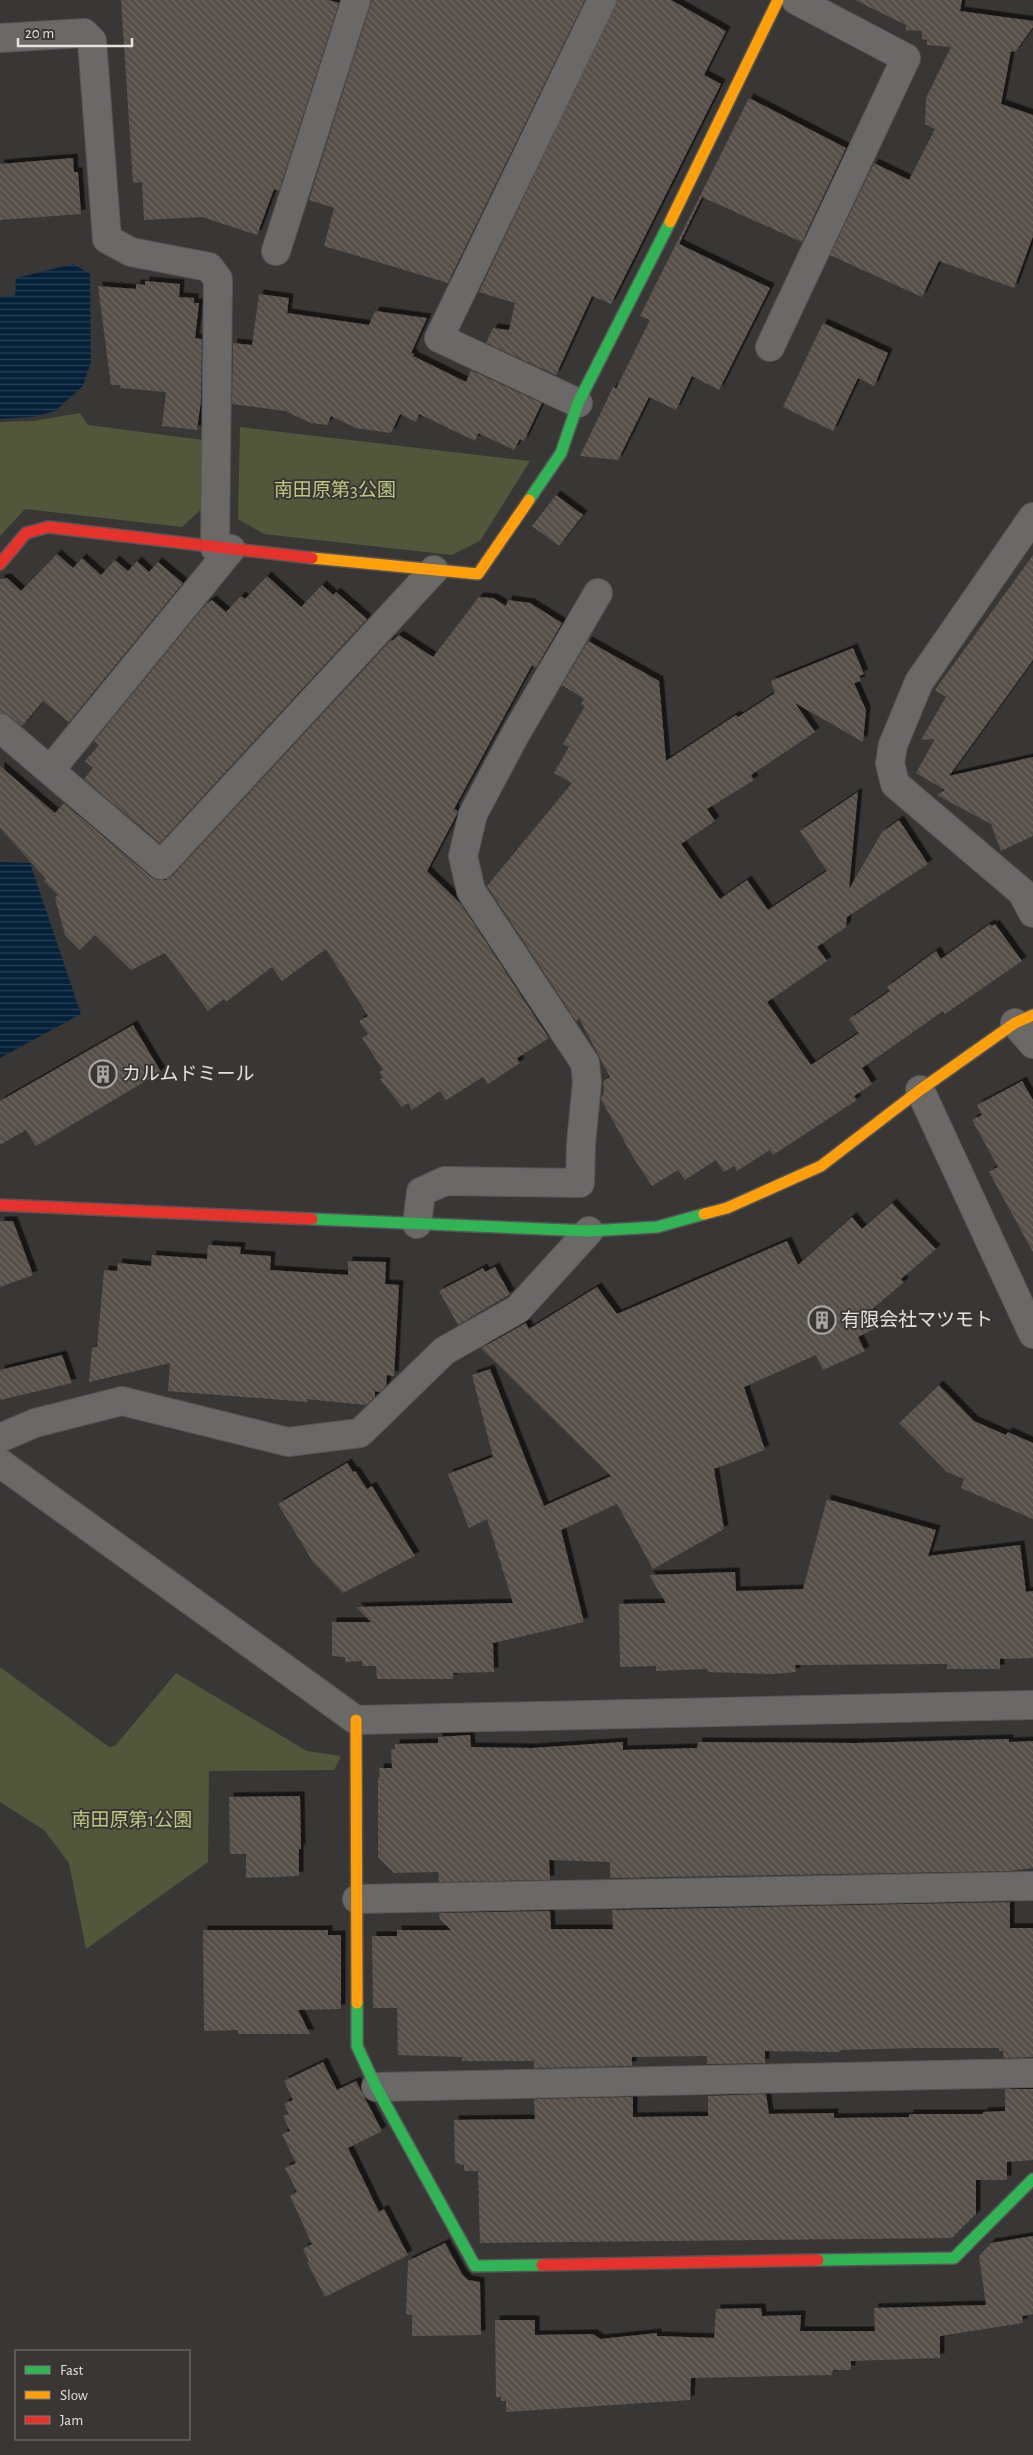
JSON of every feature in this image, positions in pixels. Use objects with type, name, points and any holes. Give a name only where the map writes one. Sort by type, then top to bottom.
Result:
[{"type":"street","points":[[276,251],[356,0]]},
{"type":"street","points":[[578,403],[439,338],[602,0]]},
{"type":"street","points":[[0,564],[26,533],[48,527],[223,548],[478,574],[561,453],[578,403],[709,145],[778,0]]},
{"type":"street","points":[[770,347],[906,58],[796,0]]},
{"type":"street","points":[[0,38],[84,33],[92,41],[107,238],[131,252],[209,267],[218,279],[223,548],[51,769]]},
{"type":"street","points":[[1033,517],[919,682],[893,745],[890,763],[895,784],[1022,892],[1033,913]]},
{"type":"street","points":[[0,728],[51,769],[161,865],[434,570]]},
{"type":"street","points":[[417,1224],[421,1192],[445,1181],[580,1183],[581,1144],[587,1082],[585,1063],[471,890],[464,856],[473,814],[515,735],[598,593]]},
{"type":"street","points":[[0,1205],[589,1232],[657,1227],[727,1208],[821,1166],[920,1090],[1024,1019],[1033,1044]]},
{"type":"street","points":[[920,1090],[1033,1334]]},
{"type":"street","points":[[0,1438],[35,1423],[122,1401],[288,1442],[360,1433],[444,1350],[518,1309],[589,1232]]},
{"type":"street","points":[[0,1463],[356,1720],[1033,1704]]},
{"type":"street","points":[[356,1720],[357,2046],[376,2087],[475,2266],[954,2258],[1033,2179]]},
{"type":"street","points":[[356,1898],[1033,1886]]},
{"type":"street","points":[[376,2087],[1033,2073]]},
{"type":"green space","points":[[80,413],[88,425],[203,440],[205,506],[182,527],[25,509],[0,536],[0,422],[33,421]]},
{"type":"green space","name":"南田原第3公園","points":[[240,427],[530,461],[480,541],[452,555],[264,534],[238,519]]},
{"type":"green space","name":"南田原第1公園","points":[[0,1667],[109,1747],[115,1746],[176,1673],[307,1751],[341,1756],[334,1770],[209,1771],[208,1862],[86,1949],[69,1863],[44,1830],[0,1802]]},
{"type":"water","points":[[73,264],[90,274],[91,362],[83,386],[55,411],[32,417],[0,419],[0,296],[15,296],[16,278]]},
{"type":"water","points":[[0,862],[30,863],[81,1014],[0,1058]]},
{"type":"building","points":[[121,0],[328,0],[339,3],[279,191],[274,189],[257,235],[202,217],[144,220],[142,182],[133,183]]},
{"type":"building","points":[[372,0],[585,0],[448,283],[324,246],[334,208],[309,200]]},
{"type":"building","points":[[617,0],[671,0],[726,31],[704,75],[721,84],[611,304],[592,296],[556,375],[486,343],[493,328],[509,330],[515,303],[479,292]]},
{"type":"building","points":[[855,0],[962,0],[960,11],[1033,21],[1033,27],[1015,52],[1011,51],[1001,104],[1033,115],[1033,236],[1014,288],[939,261],[922,297],[830,255],[874,163],[909,180],[935,129],[925,124],[926,98],[951,47],[927,45],[927,40],[922,39],[922,31],[906,30],[906,25]]},
{"type":"building","points":[[749,98],[846,148],[802,242],[702,197],[679,244],[770,288],[719,390],[692,376],[676,410],[649,397],[618,460],[580,456],[613,387],[616,389],[650,320],[640,316]]},
{"type":"building","points":[[73,158],[74,172],[78,172],[81,214],[0,220],[0,164]]},
{"type":"building","points":[[145,281],[180,284],[179,297],[194,298],[194,303],[199,303],[195,338],[202,339],[201,400],[197,430],[162,426],[166,392],[120,388],[120,385],[111,385],[98,286],[136,289],[136,284],[145,285]]},
{"type":"building","points":[[259,294],[289,298],[287,313],[369,325],[375,311],[427,318],[411,353],[414,354],[413,356],[466,382],[471,370],[542,403],[524,441],[520,439],[514,450],[478,433],[475,441],[419,414],[416,422],[400,414],[391,433],[356,428],[331,416],[327,425],[311,423],[285,411],[232,404],[233,343],[252,345]]},
{"type":"building","points":[[823,323],[888,353],[874,386],[858,378],[833,431],[783,407]]},
{"type":"building","points":[[556,495],[583,515],[559,546],[532,526]]},
{"type":"building","points":[[57,554],[73,568],[82,558],[101,575],[115,560],[128,571],[137,561],[149,572],[158,562],[183,583],[69,722],[43,701],[22,726],[10,716],[0,713],[0,579],[7,578],[21,591]]},
{"type":"building","points":[[1033,555],[1033,660],[949,776],[1033,757],[1033,836],[1001,851],[991,824],[937,795],[945,790],[916,773],[935,739],[921,740],[946,697],[935,690]]},
{"type":"building","points":[[267,576],[301,607],[322,585],[333,595],[336,592],[367,619],[160,843],[84,779],[93,768],[85,761],[99,745],[94,741],[206,604],[212,600],[226,612],[241,596],[245,599]]},
{"type":"building","points":[[479,597],[493,598],[506,606],[508,600],[530,603],[562,623],[536,668],[532,665],[454,809],[458,811],[457,814],[427,871],[461,904],[549,1038],[517,1058],[520,1063],[488,1084],[483,1077],[446,1100],[440,1091],[412,1110],[408,1103],[402,1107],[380,1079],[383,1078],[379,1072],[383,1070],[362,1038],[368,1034],[359,1021],[368,1016],[326,949],[282,981],[272,967],[226,1002],[224,999],[208,1011],[165,953],[131,970],[95,935],[80,950],[65,935],[55,898],[58,895],[0,828],[0,766],[55,813],[64,803],[151,877],[158,880],[166,880],[172,876],[391,640],[399,635],[433,657]]},
{"type":"building","points":[[588,641],[659,681],[666,761],[736,715],[738,717],[775,693],[771,681],[853,648],[864,674],[859,676],[861,681],[854,683],[866,710],[863,742],[795,703],[815,732],[751,775],[754,780],[707,809],[715,821],[681,844],[720,899],[747,880],[768,910],[827,871],[800,831],[858,792],[849,889],[882,832],[899,820],[928,864],[847,917],[846,927],[817,947],[827,961],[767,1002],[811,1065],[859,1033],[849,1019],[890,991],[887,987],[936,951],[941,959],[990,924],[992,926],[995,924],[1022,961],[945,1014],[943,1011],[862,1068],[872,1084],[854,1096],[857,1100],[773,1155],[770,1150],[737,1171],[734,1166],[724,1172],[716,1160],[685,1180],[678,1170],[652,1186],[633,1157],[601,1099],[604,1091],[603,1081],[610,1077],[579,1018],[576,1021],[487,886],[572,783],[554,773],[569,747],[563,744],[585,706],[581,704],[584,699],[562,685]]},
{"type":"building","name":"カルムドミール","points":[[133,1025],[161,1072],[36,1146],[26,1130],[0,1145],[0,1101]]},
{"type":"building","points":[[1022,1081],[1033,1100],[1033,1252],[989,1172],[998,1167],[972,1120],[982,1115],[977,1105]]},
{"type":"building","points":[[892,1203],[936,1249],[901,1279],[904,1282],[870,1311],[878,1327],[858,1337],[865,1351],[823,1370],[816,1355],[744,1387],[765,1450],[714,1469],[724,1529],[653,1569],[617,1504],[561,1530],[584,1622],[493,1643],[494,1672],[453,1673],[453,1679],[377,1679],[376,1666],[362,1666],[362,1661],[345,1662],[345,1657],[332,1656],[332,1622],[371,1622],[356,1607],[513,1603],[487,1519],[469,1528],[448,1474],[493,1457],[472,1375],[490,1369],[544,1506],[611,1476],[481,1348],[526,1323],[529,1329],[597,1287],[617,1314],[787,1241],[798,1265],[852,1217],[862,1229]]},
{"type":"building","points":[[0,1221],[13,1221],[33,1275],[0,1287]]},
{"type":"building","points":[[208,1245],[241,1247],[240,1254],[271,1256],[270,1270],[348,1275],[348,1261],[386,1262],[385,1284],[399,1285],[394,1376],[387,1375],[386,1386],[380,1392],[375,1391],[375,1397],[366,1405],[306,1399],[308,1402],[168,1391],[170,1363],[89,1382],[92,1348],[97,1347],[104,1270],[117,1271],[118,1263],[151,1266],[152,1255],[207,1259]]},
{"type":"building","points":[[495,1267],[510,1294],[458,1325],[439,1291],[483,1268],[485,1272]]},
{"type":"building","points":[[62,1355],[72,1383],[0,1400],[0,1370]]},
{"type":"building","points":[[939,1385],[974,1421],[1006,1435],[1008,1432],[1033,1443],[1033,1519],[961,1488],[964,1479],[947,1472],[899,1423]]},
{"type":"building","points":[[347,1463],[367,1489],[372,1486],[415,1556],[343,1593],[313,1562],[278,1504]]},
{"type":"building","points":[[827,1499],[936,1530],[928,1556],[1020,1545],[1026,1592],[1033,1591],[1033,1658],[1000,1659],[1000,1669],[947,1669],[947,1664],[795,1665],[796,1672],[773,1674],[708,1672],[707,1669],[656,1671],[656,1666],[620,1667],[619,1604],[666,1603],[649,1575],[735,1572],[736,1591],[803,1589]]},
{"type":"building","points":[[470,1735],[471,1747],[532,1748],[623,1742],[623,1750],[697,1748],[698,1742],[856,1743],[1009,1739],[1009,1742],[1033,1741],[1033,1868],[1008,1871],[610,1878],[610,1862],[549,1860],[550,1880],[439,1882],[438,1872],[394,1873],[378,1857],[379,1768],[392,1768],[391,1750],[395,1749],[395,1744],[438,1743],[438,1737]]},
{"type":"building","points":[[300,1796],[301,1849],[299,1849],[299,1876],[246,1878],[246,1854],[230,1854],[229,1797]]},
{"type":"building","points":[[1010,1902],[1010,1928],[1033,1928],[1033,2057],[1004,2058],[1003,2051],[999,2051],[999,2048],[917,2048],[840,2050],[840,2052],[765,2051],[765,2063],[707,2064],[707,2056],[632,2057],[632,2066],[534,2068],[534,2061],[462,2061],[462,2057],[398,2055],[397,2008],[373,2008],[372,1936],[397,1936],[397,1930],[451,1930],[440,1919],[439,1913],[550,1911],[551,1929],[613,1929],[612,1910]]},
{"type":"building","points":[[203,1930],[328,1930],[328,1935],[341,1935],[341,2009],[298,2010],[310,2034],[238,2034],[238,2030],[204,2031]]},
{"type":"building","points":[[323,2062],[337,2090],[356,2081],[382,2131],[348,2148],[379,2212],[384,2209],[408,2255],[325,2297],[307,2262],[309,2261],[303,2249],[312,2244],[290,2196],[297,2192],[285,2168],[296,2163],[282,2134],[290,2131],[283,2116],[289,2114],[284,2104],[293,2100],[284,2081]]},
{"type":"building","points":[[1005,2089],[1033,2089],[1033,2160],[1007,2162],[1007,2180],[976,2180],[976,2214],[952,2238],[480,2243],[478,2171],[464,2171],[464,2165],[455,2163],[454,2120],[535,2119],[534,2099],[633,2097],[633,2117],[708,2116],[708,2096],[766,2094],[769,2114],[834,2113],[834,2118],[909,2117],[909,2114],[983,2114],[983,2112],[1005,2111]]},
{"type":"building","points":[[1033,2236],[1033,2314],[1022,2316],[1023,2323],[940,2336],[940,2358],[851,2361],[851,2370],[833,2370],[832,2375],[691,2378],[690,2400],[506,2412],[506,2401],[501,2401],[501,2397],[496,2397],[495,2320],[535,2320],[535,2335],[593,2334],[600,2339],[657,2333],[657,2336],[714,2338],[716,2309],[761,2308],[762,2316],[801,2315],[800,2331],[875,2331],[874,2308],[986,2305],[979,2256],[991,2243]]},
{"type":"building","points":[[445,2243],[462,2274],[468,2280],[480,2282],[481,2335],[412,2336],[412,2315],[406,2314],[408,2261]]},
{"type":"traffic: fast","points":[[529,500],[561,453],[578,403],[670,222]]},
{"type":"traffic: fast","points":[[312,1219],[589,1231],[657,1227],[704,1214]]},
{"type":"traffic: fast","points":[[357,2003],[357,2046],[376,2087],[475,2266],[542,2265]]},
{"type":"traffic: fast","points":[[818,2260],[954,2258],[1033,2179]]},
{"type":"traffic: slow","points":[[670,222],[778,0]]},
{"type":"traffic: slow","points":[[312,558],[478,574],[529,500]]},
{"type":"traffic: slow","points":[[704,1214],[727,1208],[821,1166],[920,1090],[1015,1023],[1033,1015]]},
{"type":"traffic: slow","points":[[356,1720],[357,2003]]},
{"type":"traffic: jam","points":[[0,564],[26,533],[48,527],[312,558]]},
{"type":"traffic: jam","points":[[0,1205],[312,1219]]},
{"type":"traffic: jam","points":[[542,2265],[818,2260]]},
{"type":"place","name":"カルムドミール","points":[[103,1074]]},
{"type":"place","name":"有限会社マツモト","points":[[822,1320]]}]
